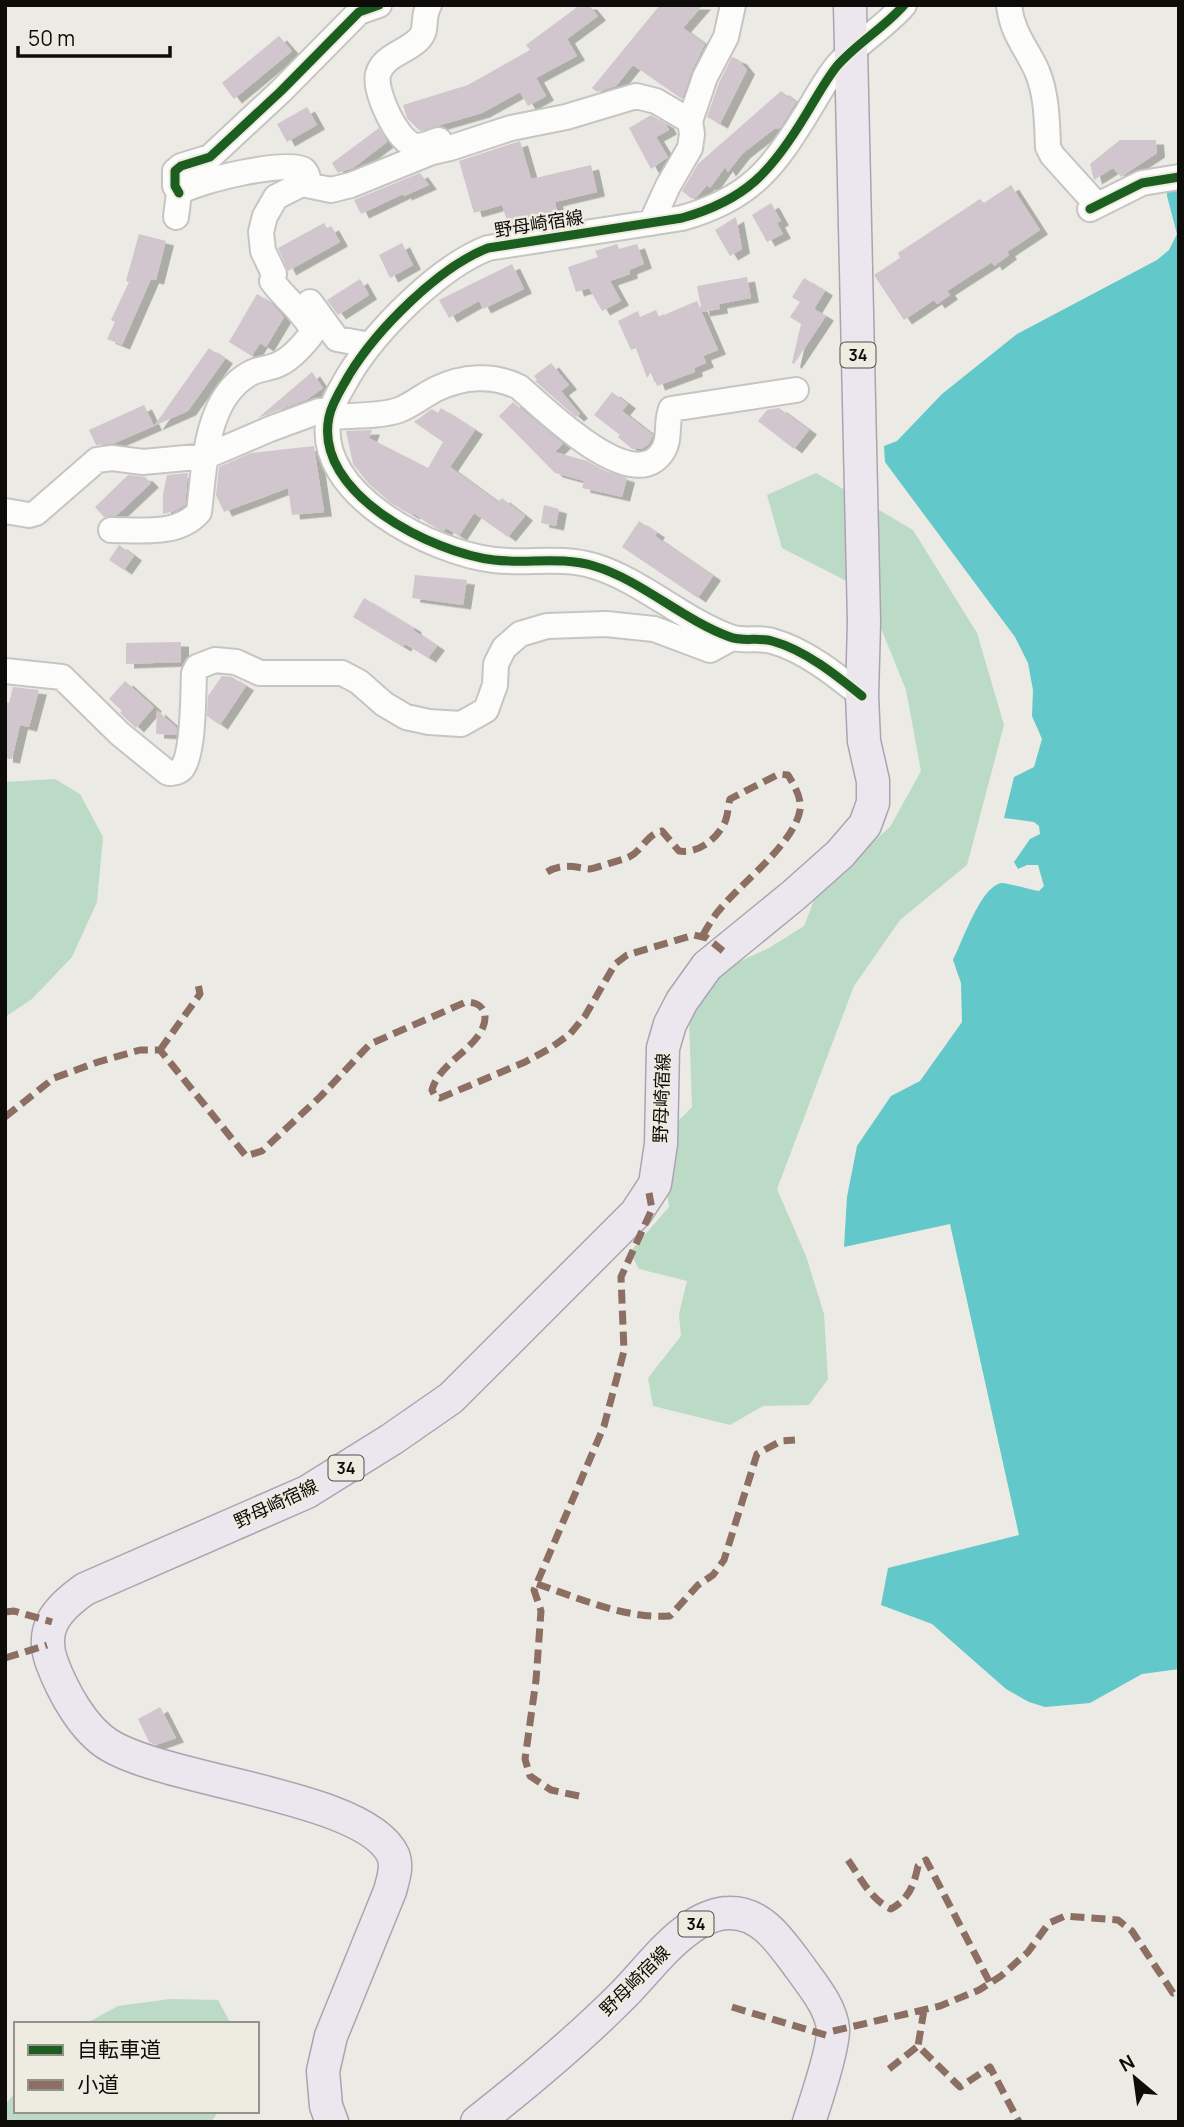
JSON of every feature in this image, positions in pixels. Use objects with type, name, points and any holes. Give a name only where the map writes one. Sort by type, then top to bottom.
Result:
[{"type":"main road","name":"野母崎宿線","points":[[332,2122],[326,2106],[323,2071],[331,2036],[390,1891],[396,1871],[393,1854],[376,1833],[316,1806],[139,1758],[102,1740],[69,1700],[58,1679],[47,1641],[52,1622],[66,1602],[85,1589],[307,1492],[451,1398],[636,1213],[655,1184],[661,1144],[663,1048],[670,1024],[682,1001],[707,966],[840,854],[865,825],[873,803],[873,792],[864,741],[862,696],[864,622],[850,5]]},
{"type":"main road","name":"野母崎宿線","points":[[477,2122],[550,2063],[622,1997],[681,1934],[701,1921],[726,1912],[743,1913],[760,1920],[801,1969],[830,2015],[833,2031],[809,2122]]},
{"type":"street","points":[[310,185],[302,169],[283,168],[204,182],[178,205],[175,171],[181,166],[210,158],[359,12],[379,5]]},
{"type":"street","points":[[429,5],[424,15],[425,27],[422,36],[392,56],[378,73],[377,82],[383,103],[399,132],[406,140],[421,146],[487,127],[504,125],[511,128]]},
{"type":"street","points":[[651,223],[690,148],[690,121],[705,77],[726,37],[733,5]]},
{"type":"street","name":"野母崎宿線","points":[[330,414],[345,382],[370,345],[439,276],[475,253],[488,248],[682,218],[733,199],[771,166],[791,141],[835,69],[904,5]]},
{"type":"street","points":[[1009,5],[1012,25],[1044,89],[1048,147],[1094,207],[1142,183],[1179,177]]},
{"type":"street","points":[[370,345],[337,339],[302,292],[274,274],[262,251],[261,232],[265,216],[276,197],[302,184],[320,190],[351,185],[432,152],[511,128],[566,117],[636,96],[656,101],[690,121]]},
{"type":"street","points":[[111,530],[175,528],[191,522],[199,512],[207,456],[222,402],[236,383],[256,370],[281,364],[313,331],[310,324],[280,293],[272,281],[274,274]]},
{"type":"street","points":[[5,511],[29,515],[36,513],[97,460],[104,458],[143,461],[207,456],[319,411],[330,414],[398,410],[439,387],[466,379],[490,377],[505,380],[519,387],[598,452],[623,463],[640,466],[659,457],[667,443],[671,409],[796,390]]},
{"type":"street","points":[[330,414],[328,431],[333,456],[351,487],[368,504],[428,542],[493,560],[568,561],[595,566],[732,638],[771,640],[797,651],[862,696]]},
{"type":"street","points":[[5,671],[62,677],[120,734],[168,773],[179,771],[183,767],[188,750],[194,673],[197,667],[215,660],[236,662],[260,673],[342,673],[359,682],[384,704],[406,716],[429,722],[461,724],[486,710],[495,685],[496,664],[504,648],[520,634],[547,626],[606,624],[654,629],[710,650],[732,638]]},
{"type":"green space","points":[[816,473],[913,530],[977,633],[1004,725],[967,865],[900,920],[854,986],[777,1189],[806,1256],[824,1314],[828,1379],[809,1405],[763,1406],[730,1425],[653,1406],[648,1378],[681,1336],[679,1314],[687,1281],[639,1269],[630,1252],[669,1207],[664,1167],[673,1126],[692,1107],[689,1018],[707,990],[727,967],[769,948],[804,926],[818,890],[890,827],[921,771],[906,690],[866,591],[782,548],[767,495]]},
{"type":"green space","points":[[55,779],[80,794],[103,837],[97,902],[72,957],[32,999],[5,1017],[5,782]]},
{"type":"green space","points":[[170,1999],[218,2000],[230,2022],[89,2022],[118,2006]]},
{"type":"green space","points":[[14,2094],[14,2113],[218,2113],[211,2122],[5,2122],[5,2105]]},
{"type":"water","points":[[1167,182],[1179,182],[1179,1669],[1142,1674],[1090,1703],[1045,1707],[1029,1702],[1006,1689],[932,1624],[881,1605],[888,1568],[1019,1535],[950,1224],[844,1247],[847,1197],[857,1146],[891,1096],[920,1081],[962,1022],[961,983],[953,960],[987,893],[1002,883],[1039,891],[1044,886],[1038,865],[1027,865],[1018,869],[1014,862],[1030,839],[1040,834],[1039,826],[1034,822],[1004,818],[1014,777],[1034,767],[1042,739],[1032,716],[1033,690],[1028,663],[1015,637],[885,462],[884,446],[897,441],[942,394],[1017,334],[1157,260],[1169,250],[1177,234],[1167,196]]},
{"type":"building","points":[[580,5],[589,5],[598,16],[567,39],[577,56],[536,78],[546,96],[528,106],[520,92],[482,113],[420,131],[407,118],[403,105],[468,85],[530,50],[526,45]]},
{"type":"building","points":[[660,5],[703,5],[683,28],[705,44],[682,99],[633,65],[616,86],[597,92],[592,88]]},
{"type":"building","points":[[279,36],[292,51],[234,99],[222,83]]},
{"type":"building","points":[[732,57],[739,60],[747,70],[720,124],[707,117]]},
{"type":"building","points":[[781,91],[796,102],[780,128],[774,129],[742,154],[728,172],[725,167],[710,188],[707,185],[697,197],[692,199],[682,191],[698,164]]},
{"type":"building","points":[[307,107],[317,125],[287,142],[277,124]]},
{"type":"building","points":[[651,115],[666,124],[669,130],[656,137],[668,157],[651,169],[629,128]]},
{"type":"building","points":[[379,128],[387,142],[353,168],[338,173],[332,163]]},
{"type":"building","points":[[1120,140],[1156,140],[1157,153],[1121,177],[1113,168],[1094,180],[1090,164]]},
{"type":"building","points":[[520,141],[531,179],[591,165],[597,192],[555,202],[557,211],[537,216],[539,224],[510,230],[502,205],[474,213],[459,161]]},
{"type":"building","points":[[420,173],[429,185],[361,214],[354,200]]},
{"type":"building","points":[[1011,185],[1040,230],[1007,252],[1009,255],[994,266],[992,262],[947,291],[950,295],[937,304],[934,300],[904,320],[874,275],[900,258],[898,253],[980,199],[984,203]]},
{"type":"building","points":[[771,203],[781,221],[777,223],[783,234],[767,242],[752,215]]},
{"type":"building","points":[[736,217],[742,249],[730,256],[715,230]]},
{"type":"building","points":[[324,223],[327,228],[331,226],[340,242],[288,271],[278,248]]},
{"type":"building","points":[[139,234],[166,241],[156,280],[151,279],[122,345],[107,339],[115,322],[111,320],[129,282],[126,281]]},
{"type":"building","points":[[402,243],[413,265],[390,278],[379,255]]},
{"type":"building","points":[[617,244],[619,249],[637,244],[644,264],[629,270],[630,274],[610,281],[621,301],[602,311],[589,288],[576,292],[568,267],[598,257],[595,251]]},
{"type":"building","points":[[512,264],[524,289],[483,309],[479,301],[449,318],[439,300]]},
{"type":"building","points":[[747,277],[751,298],[719,304],[720,309],[702,312],[697,286]]},
{"type":"building","points":[[804,278],[825,291],[814,309],[826,316],[794,364],[792,363],[801,324],[790,317],[800,302],[792,297]]},
{"type":"building","points":[[360,279],[369,295],[338,315],[327,300]]},
{"type":"building","points":[[257,294],[270,302],[284,317],[266,347],[260,343],[252,356],[229,342]]},
{"type":"building","points":[[697,301],[718,350],[703,356],[706,363],[694,368],[695,372],[657,386],[652,371],[647,378],[636,348],[631,350],[618,321],[638,311],[640,317],[656,310],[659,317]]},
{"type":"building","points":[[209,348],[225,359],[188,411],[154,426]]},
{"type":"building","points":[[551,363],[569,385],[561,391],[580,414],[576,417],[535,381],[537,380],[534,376]]},
{"type":"building","points":[[312,372],[323,388],[308,399],[258,418]]},
{"type":"building","points":[[612,392],[628,404],[622,411],[653,435],[649,444],[642,449],[632,449],[618,437],[620,435],[594,415]]},
{"type":"building","points":[[513,402],[563,444],[555,452],[587,461],[627,478],[622,497],[582,488],[584,481],[555,473],[499,416]]},
{"type":"building","points":[[144,405],[154,426],[115,443],[96,445],[89,430]]},
{"type":"building","points":[[441,408],[475,430],[450,467],[498,502],[502,498],[525,516],[508,537],[474,513],[459,536],[446,528],[444,531],[429,524],[391,503],[369,484],[353,464],[346,431],[372,430],[369,438],[428,468],[443,442],[414,422],[432,409],[438,413]]},
{"type":"building","points":[[779,408],[809,430],[794,449],[758,421],[767,410]]},
{"type":"building","points":[[314,446],[324,512],[292,515],[288,488],[224,512],[216,495],[219,467],[251,453]]},
{"type":"building","points":[[188,473],[185,505],[163,514],[167,475]]},
{"type":"building","points":[[128,475],[145,477],[151,483],[117,515],[104,517],[95,507]]},
{"type":"building","points":[[544,505],[559,509],[556,526],[541,523]]},
{"type":"building","points":[[639,521],[657,533],[655,536],[713,576],[698,598],[622,547]]},
{"type":"building","points":[[119,545],[134,556],[124,570],[109,560]]},
{"type":"building","points":[[415,575],[467,580],[463,605],[412,598]]},
{"type":"building","points":[[364,598],[414,628],[413,630],[437,646],[428,658],[405,644],[403,647],[353,617]]},
{"type":"building","points":[[181,642],[181,662],[126,664],[126,643]]},
{"type":"building","points":[[222,676],[232,677],[246,686],[220,725],[207,716],[208,696]]},
{"type":"building","points":[[125,681],[154,707],[136,728],[109,699]]},
{"type":"building","points":[[13,687],[39,690],[29,727],[20,725],[12,759],[5,758],[5,702],[9,703]]},
{"type":"building","points":[[157,710],[177,728],[176,735],[156,734]]},
{"type":"building","points":[[160,1707],[176,1738],[156,1745],[149,1742],[138,1719]]},
{"type":"marked path","points":[[547,872],[563,867],[590,869],[627,858],[637,852],[652,836],[662,831],[679,851],[700,848],[722,828],[730,799],[779,774],[788,775],[800,801],[796,823],[764,865],[725,903],[702,937]]},
{"type":"marked path","points":[[5,1117],[54,1078],[140,1050],[160,1050],[246,1156],[262,1151],[321,1096],[370,1044],[466,1002],[482,1009],[484,1024],[473,1043],[435,1082],[432,1090],[435,1096],[440,1098],[525,1062],[570,1034],[585,1016],[615,964],[627,955],[694,935],[707,938],[723,951]]},
{"type":"marked path","points":[[160,1050],[200,994],[198,984]]},
{"type":"marked path","points":[[579,1796],[551,1790],[530,1776],[525,1759],[536,1680],[541,1611],[534,1590],[604,1426],[624,1351],[621,1277],[652,1209],[649,1193]]},
{"type":"marked path","points":[[537,1584],[619,1611],[670,1616],[698,1585],[713,1575],[724,1560],[757,1454],[781,1441],[795,1440]]},
{"type":"marked path","points":[[5,1612],[14,1611],[52,1622]]},
{"type":"marked path","points":[[5,1658],[47,1645]]},
{"type":"marked path","points":[[848,1860],[872,1894],[891,1909],[906,1896],[918,1866],[926,1860],[990,1983]]},
{"type":"marked path","points":[[833,2031],[940,2006],[979,1990],[1001,1976],[1028,1952],[1049,1923],[1065,1916],[1118,1920],[1132,1931],[1173,1993],[1179,1991]]},
{"type":"marked path","points":[[732,2007],[832,2037]]},
{"type":"marked path","points":[[924,2010],[918,2046],[960,2087],[990,2067],[1019,2122]]},
{"type":"marked path","points":[[889,2069],[918,2046]]},
{"type":"cycle path","points":[[179,193],[175,186],[175,171],[181,166],[210,157],[281,91],[359,12],[379,5]]},
{"type":"cycle path","points":[[862,696],[796,650],[767,640],[740,639],[713,630],[611,572],[569,561],[494,560],[440,546],[411,532],[383,515],[358,494],[339,471],[329,445],[329,417],[349,375],[376,338],[430,284],[469,257],[488,248],[682,218],[704,211],[740,193],[768,168],[793,136],[837,66],[904,5]]},
{"type":"cycle path","points":[[1090,209],[1142,183],[1179,177]]}]
